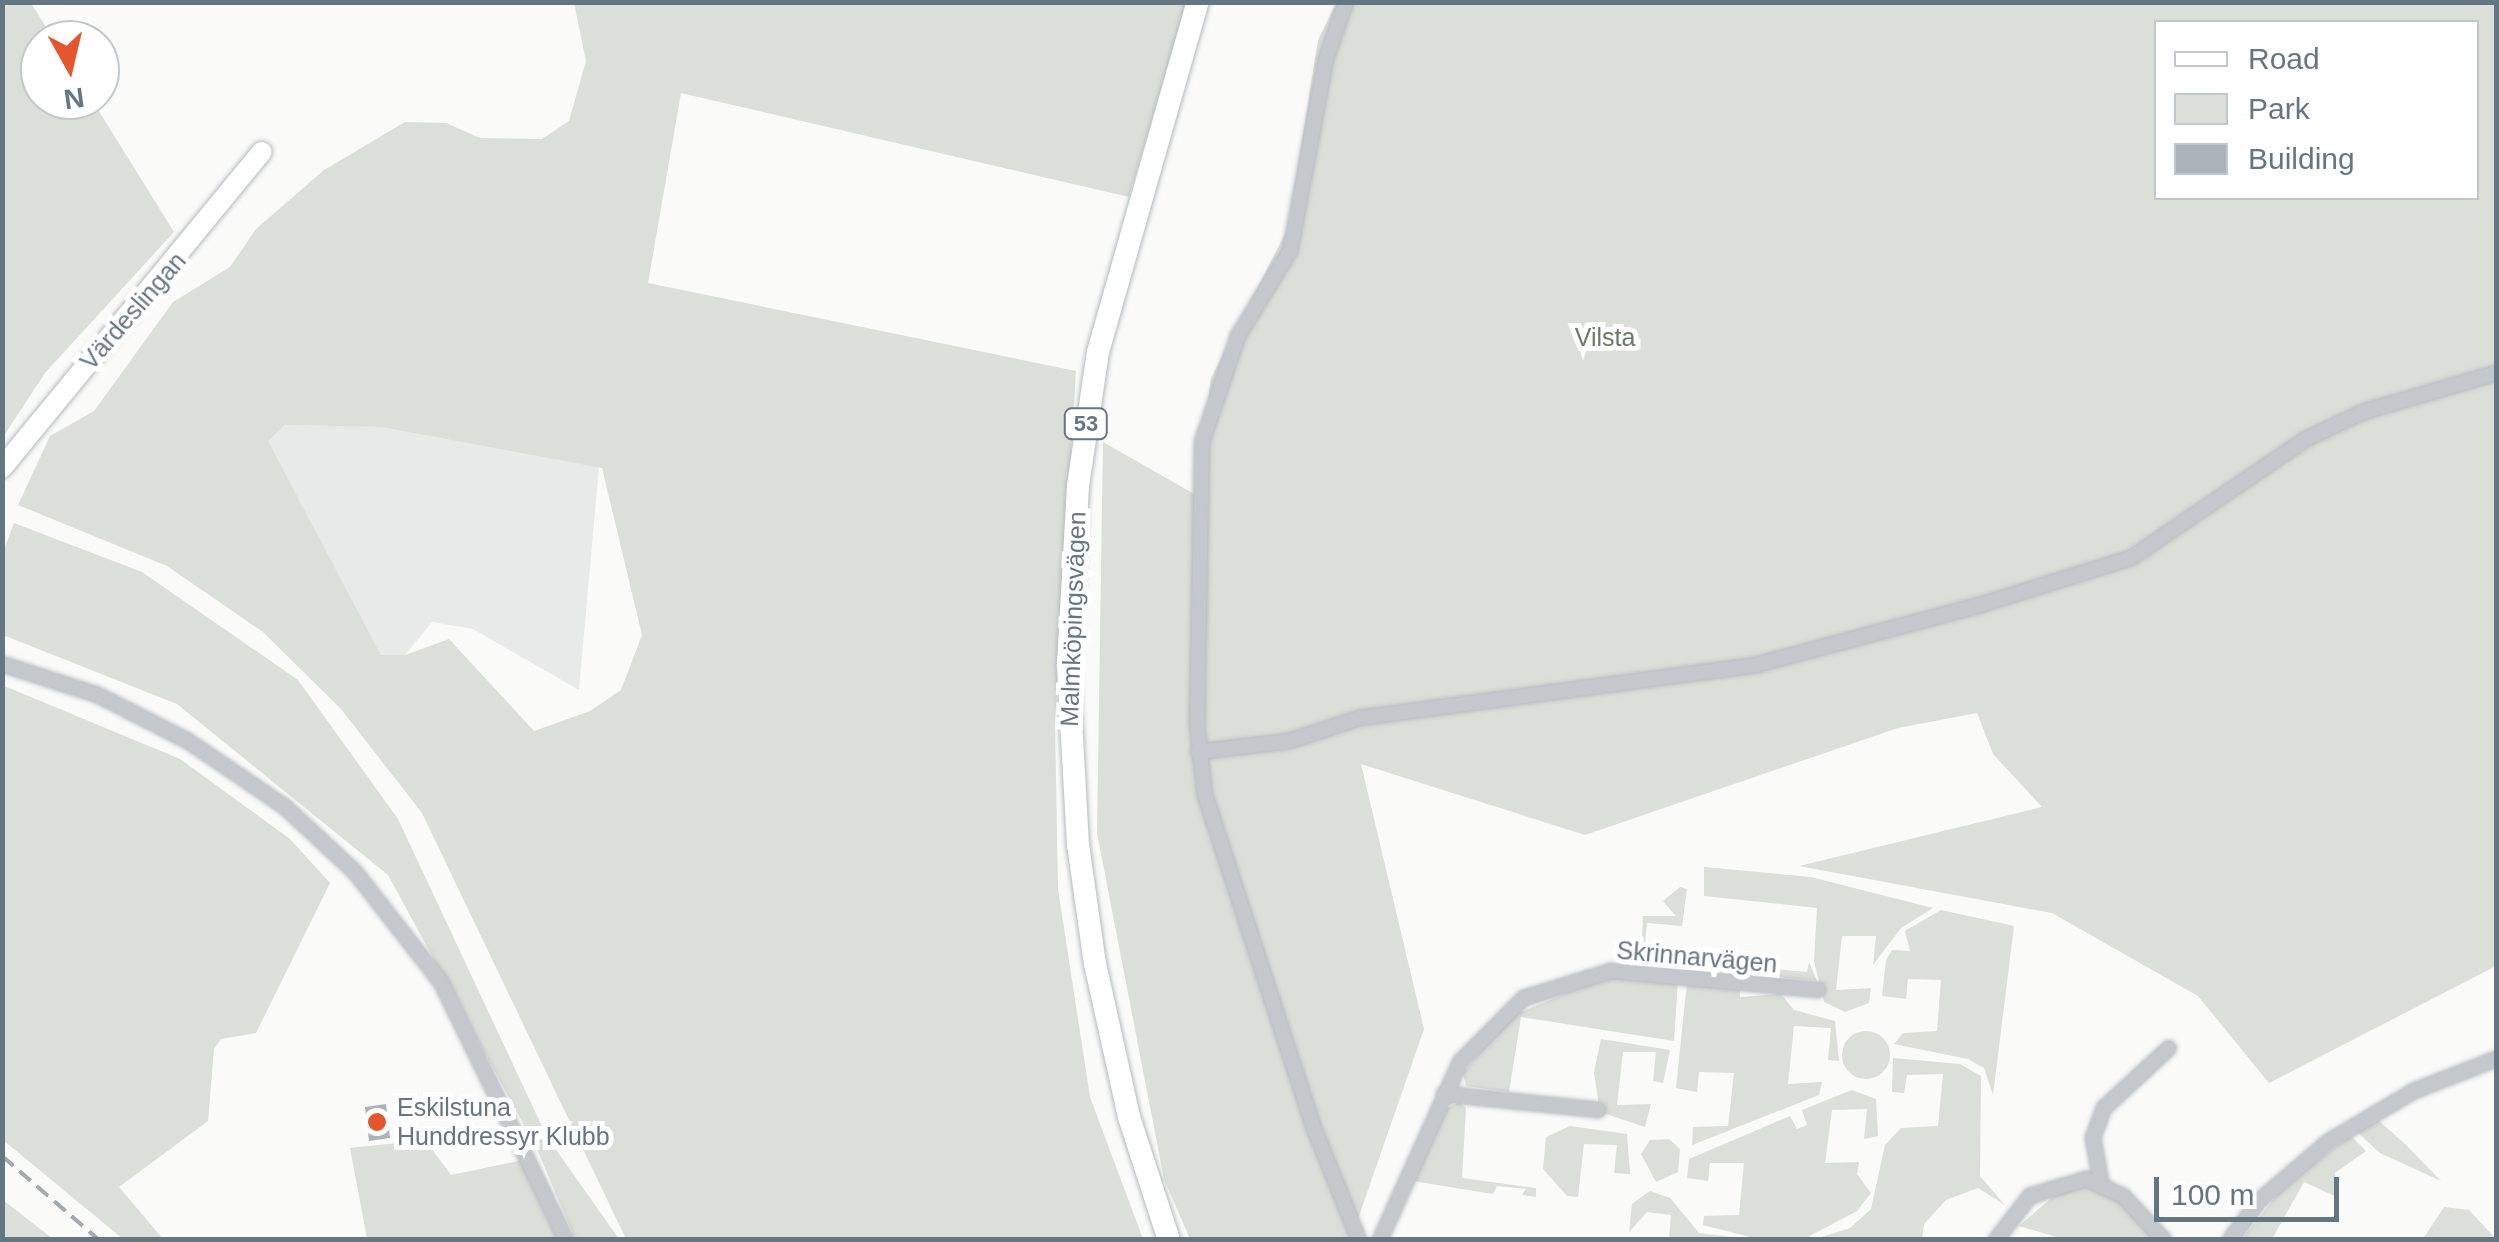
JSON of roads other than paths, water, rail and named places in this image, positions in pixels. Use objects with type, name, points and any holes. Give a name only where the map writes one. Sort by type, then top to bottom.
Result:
[{"type":"main road","name":"Malmköpingsvägen","points":[[1169,1240],[1097,979],[1078,844],[1068,664],[1078,486],[1098,352],[1198,2]]},
{"type":"street","points":[[1346,2],[1326,59],[1290,251],[1238,336],[1202,442],[1198,752],[1205,795],[1306,1106],[1358,1240]]},
{"type":"street","name":"Värdeslingan","points":[[2,468],[262,152]]},
{"type":"street","points":[[1198,752],[1290,741],[1360,718],[1756,665],[1983,604],[2131,558],[2306,439],[2363,412],[2496,374]]},
{"type":"street","points":[[2,664],[98,695],[174,733],[285,808],[356,872],[449,997],[566,1240]]},
{"type":"street","name":"Skrinnarvägen","points":[[1380,1240],[1444,1094],[1501,1016],[1568,978],[1632,970],[1818,990]]},
{"type":"street","points":[[2164,1240],[2101,1182],[2094,1138],[2104,1108],[2170,1048]]},
{"type":"street","points":[[2230,1240],[2259,1201],[2328,1142],[2414,1091],[2496,1059]]},
{"type":"street","points":[[1444,1094],[1598,1110]]},
{"type":"street","points":[[1996,1240],[2046,1186],[2101,1182]]},
{"type":"railway","points":[[2,1156],[99,1240]]},
{"type":"place","name":"Eskilstuna Hunddressyr Klubb","points":[[377,1122]]},
{"type":"park label","name":"Vilsta","points":[[1605,337]]}]
